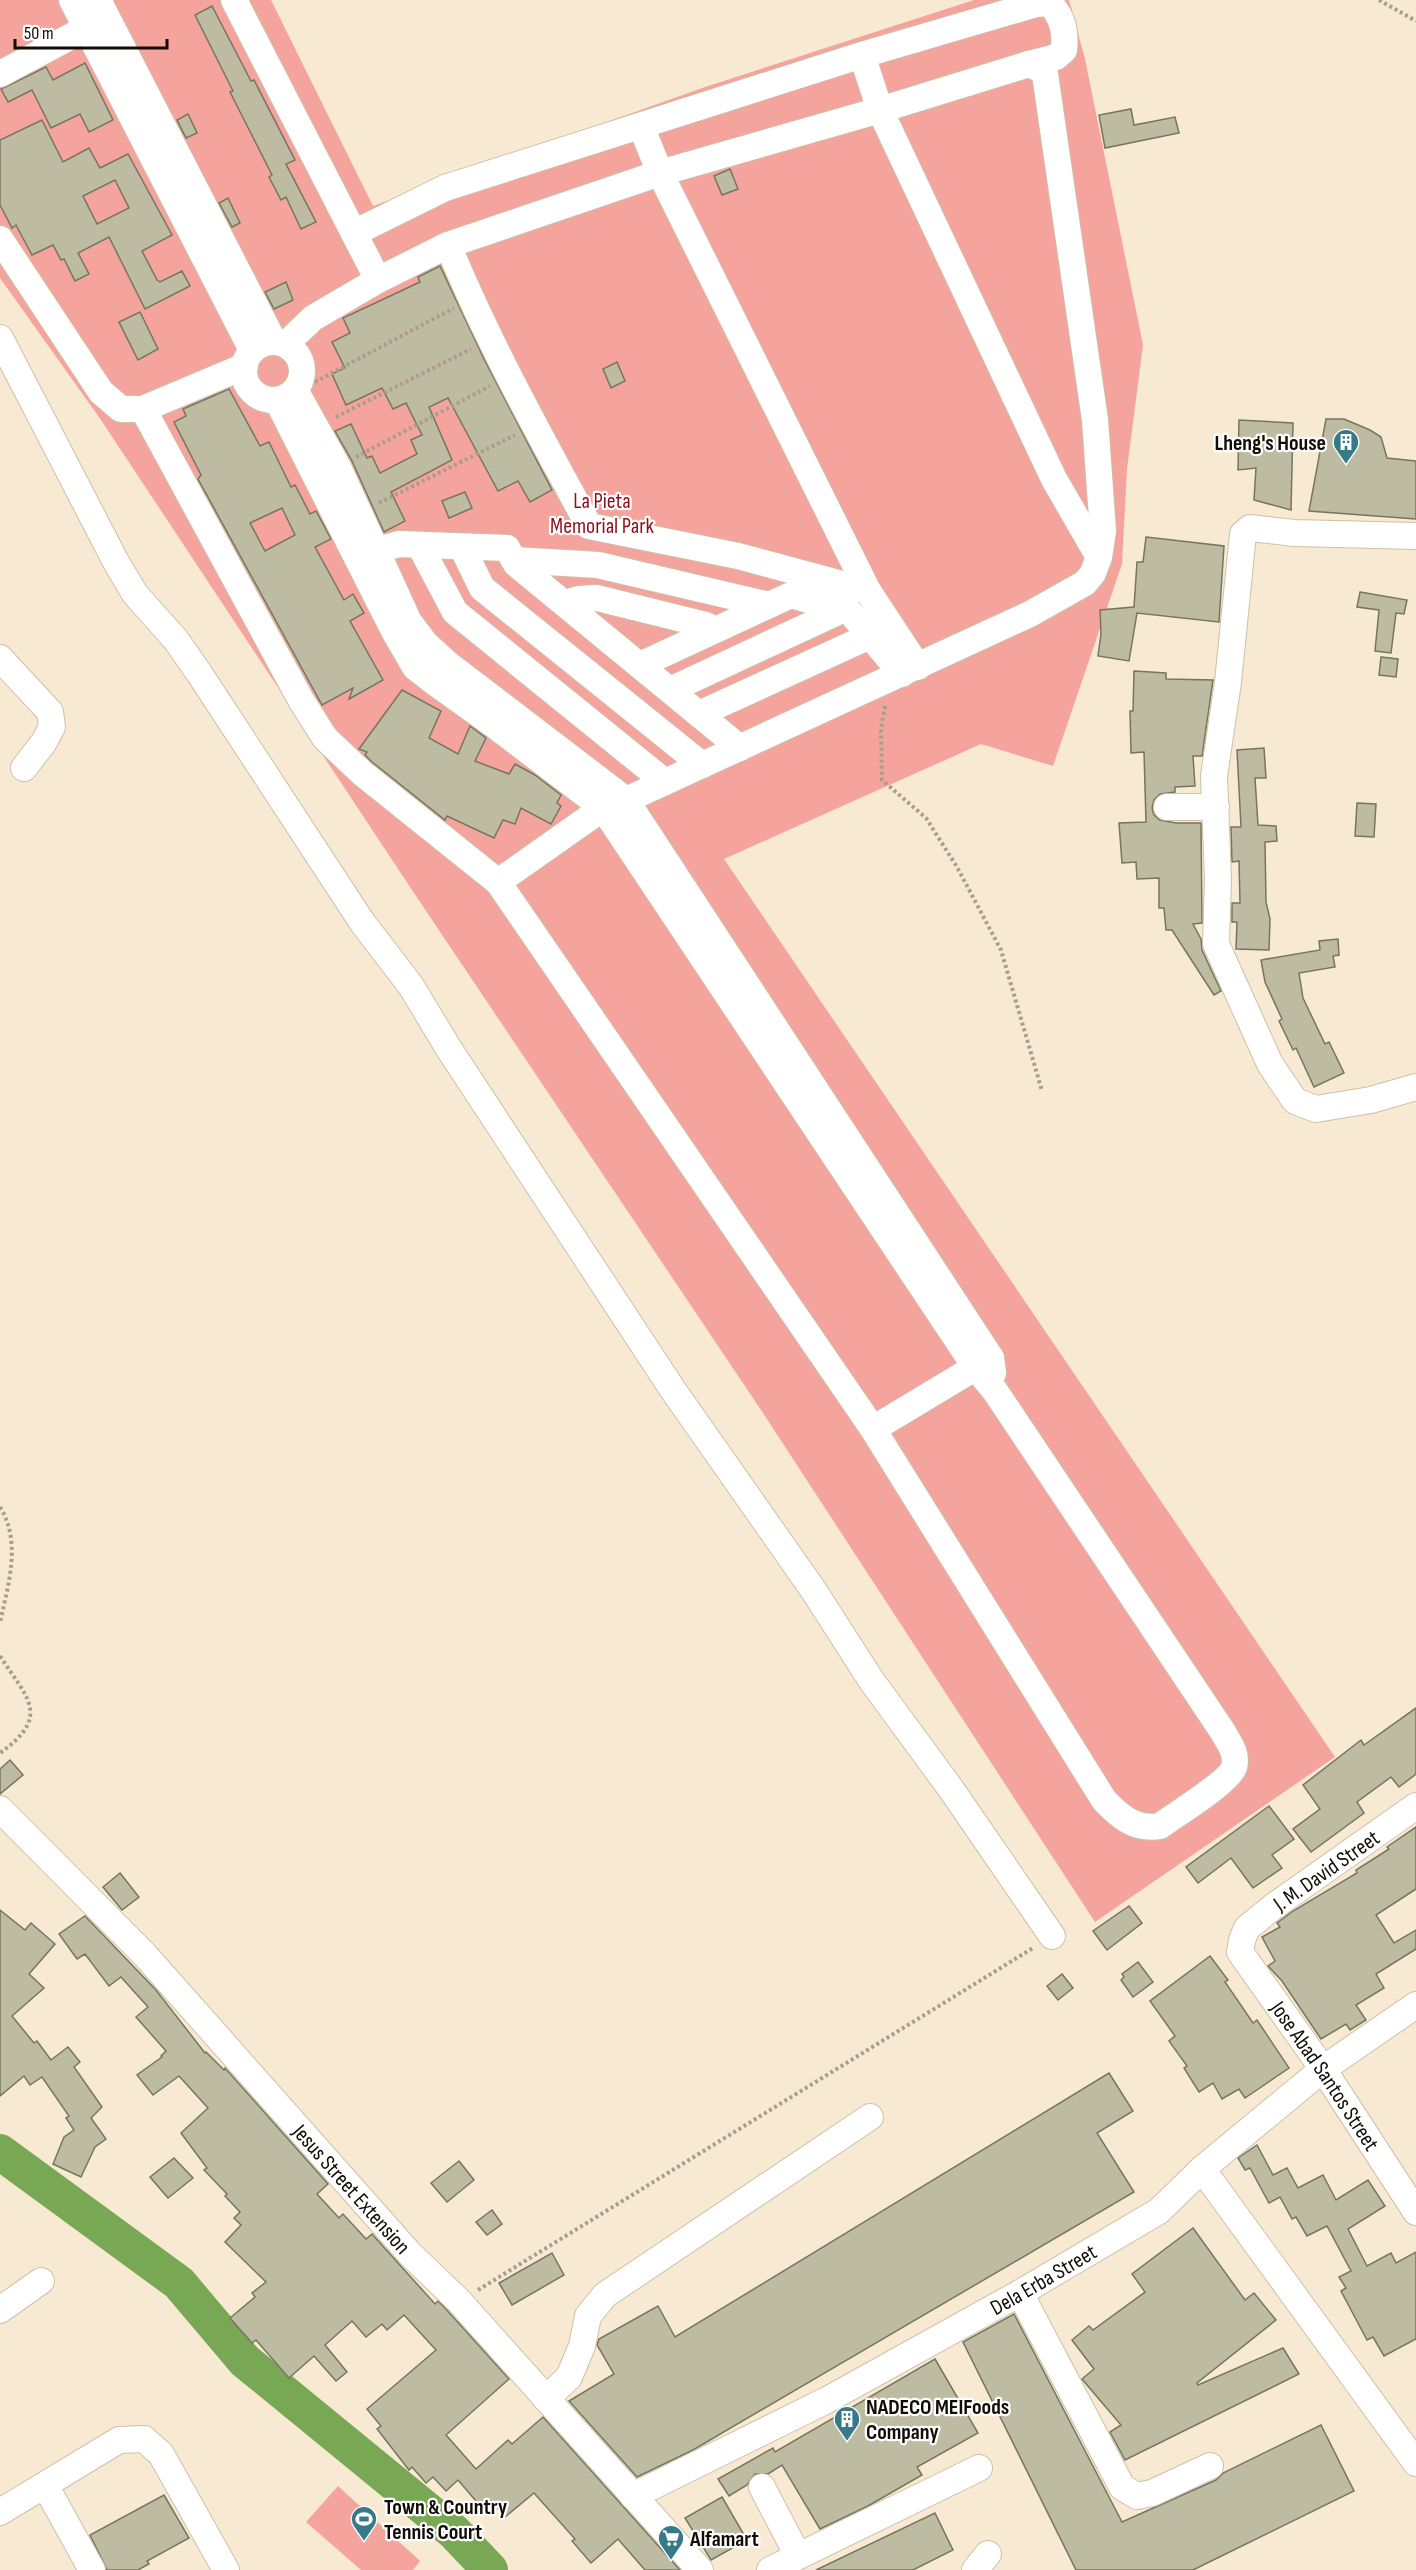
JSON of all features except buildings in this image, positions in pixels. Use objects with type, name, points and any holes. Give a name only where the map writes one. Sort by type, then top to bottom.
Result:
[{"type":"street","points":[[72,0],[97,15],[125,78],[264,351]]},
{"type":"street","points":[[234,0],[378,280]]},
{"type":"street","points":[[0,239],[101,392],[121,409],[143,409],[264,351],[313,318],[378,280],[448,245],[660,173],[1056,57],[1064,50],[1066,36],[1059,13],[1049,3],[1036,4],[862,55],[446,188],[354,232]]},
{"type":"street","points":[[0,74],[97,15]]},
{"type":"street","points":[[862,55],[880,110],[1054,479],[1099,557]]},
{"type":"street","points":[[498,882],[615,804],[1030,614],[1085,583],[1093,573],[1099,557],[1103,531],[1095,420],[1046,81],[1044,74],[1029,64]]},
{"type":"street","points":[[641,126],[660,173],[868,591],[903,673]]},
{"type":"street","points":[[448,245],[470,299],[534,426],[589,526],[738,556],[868,591]]},
{"type":"street","points":[[0,338],[116,562],[135,594],[182,648],[362,922],[411,986],[449,1049],[673,1390],[814,1591],[871,1680],[951,1789],[1052,1936]]},
{"type":"street","points":[[293,350],[302,365],[300,382],[289,394],[268,399],[252,391],[244,375],[264,351],[293,350]]},
{"type":"street","points":[[289,394],[316,428],[338,467],[378,550],[424,658]]},
{"type":"street","points":[[143,409],[301,700],[325,738],[362,773],[498,882],[873,1429],[1104,1800],[1118,1815],[1137,1826],[1148,1828],[1160,1826],[1226,1780],[1234,1768],[1232,1748],[995,1391],[984,1363],[615,804],[424,658],[394,631],[289,394]]},
{"type":"street","points":[[1416,536],[1294,533],[1250,528],[1243,534],[1228,682],[1214,776],[1216,944],[1270,1064],[1295,1101],[1316,1109],[1371,1100],[1416,1087]]},
{"type":"street","points":[[378,550],[399,544],[507,548],[514,560],[564,603],[740,748]]},
{"type":"street","points":[[420,546],[455,612],[665,782]]},
{"type":"street","points":[[462,547],[482,588],[702,765]]},
{"type":"street","points":[[514,560],[598,565],[769,605]]},
{"type":"street","points":[[640,665],[791,595],[850,612],[903,673]]},
{"type":"street","points":[[564,603],[597,598],[706,625],[714,630]]},
{"type":"street","points":[[670,690],[842,609]]},
{"type":"street","points":[[699,714],[870,636]]},
{"type":"street","points":[[611,642],[669,652]]},
{"type":"street","points":[[0,658],[50,712],[52,727],[44,742],[24,768]]},
{"type":"street","points":[[1167,807],[1216,807]]},
{"type":"street","points":[[873,1429],[984,1363]]},
{"type":"street","name":"J. M. David Street","points":[[1242,1940],[1247,1928],[1274,1906],[1416,1806]]},
{"type":"street","name":"Jesus Street Extension","points":[[0,1809],[146,1955],[410,2254],[459,2301],[700,2570]]},
{"type":"street","name":"Jose Abad Santos Street","points":[[1242,1940],[1240,1952],[1323,2069],[1416,2212]]},
{"type":"street","name":"Dela Erba Street","points":[[633,2496],[827,2400],[1020,2293],[1159,2211],[1202,2169],[1323,2069],[1416,2005]]},
{"type":"street","points":[[546,2399],[568,2378],[582,2346],[588,2316],[605,2295],[870,2117]]},
{"type":"street","points":[[1202,2169],[1416,2463]]},
{"type":"street","points":[[0,2310],[40,2281]]},
{"type":"street","points":[[1020,2293],[1122,2487],[1137,2496],[1152,2493],[1210,2466]]},
{"type":"street","points":[[0,2512],[119,2440],[144,2439],[160,2454],[226,2570]]},
{"type":"street","points":[[770,2570],[979,2468]]},
{"type":"street","points":[[45,2485],[92,2570]]},
{"type":"street","points":[[762,2487],[798,2556]]},
{"type":"path","points":[[1379,0],[1416,21]]},
{"type":"path","points":[[289,394],[470,299]]},
{"type":"path","points":[[316,428],[491,339]]},
{"type":"path","points":[[338,467],[509,376]]},
{"type":"path","points":[[360,513],[534,426]]},
{"type":"path","points":[[903,673],[881,729],[882,780],[926,818],[957,867],[1001,950],[1042,1091]]},
{"type":"path","points":[[0,1507],[8,1520],[12,1541],[9,1580],[0,1623]]},
{"type":"path","points":[[0,1656],[29,1700],[32,1712],[28,1726],[0,1754]]},
{"type":"path","points":[[459,2301],[1052,1936]]},
{"type":"green space","name":"La Pieta Memorial Park","points":[[0,0],[271,0],[373,206],[705,87],[974,0],[1069,0],[1085,59],[1143,345],[1127,469],[1122,564],[1053,766],[981,744],[724,859],[1335,1757],[1095,1922],[761,1410],[414,893],[101,420],[0,278]]},
{"type":"green space","name":"Town & Country Tennis Court","points":[[338,2486],[420,2561],[413,2570],[361,2570],[306,2522]]},
{"type":"waterway","points":[[0,2152],[179,2283],[245,2361],[454,2532],[490,2570]]},
{"type":"place","name":"Lheng's House","points":[[1346,465]]},
{"type":"place","name":"NADECO MEIFoods Company","points":[[847,2442]]},
{"type":"place","name":"Town & Country Tennis Court","points":[[364,2542]]},
{"type":"place","name":"Alfamart","points":[[671,2561]]}]
